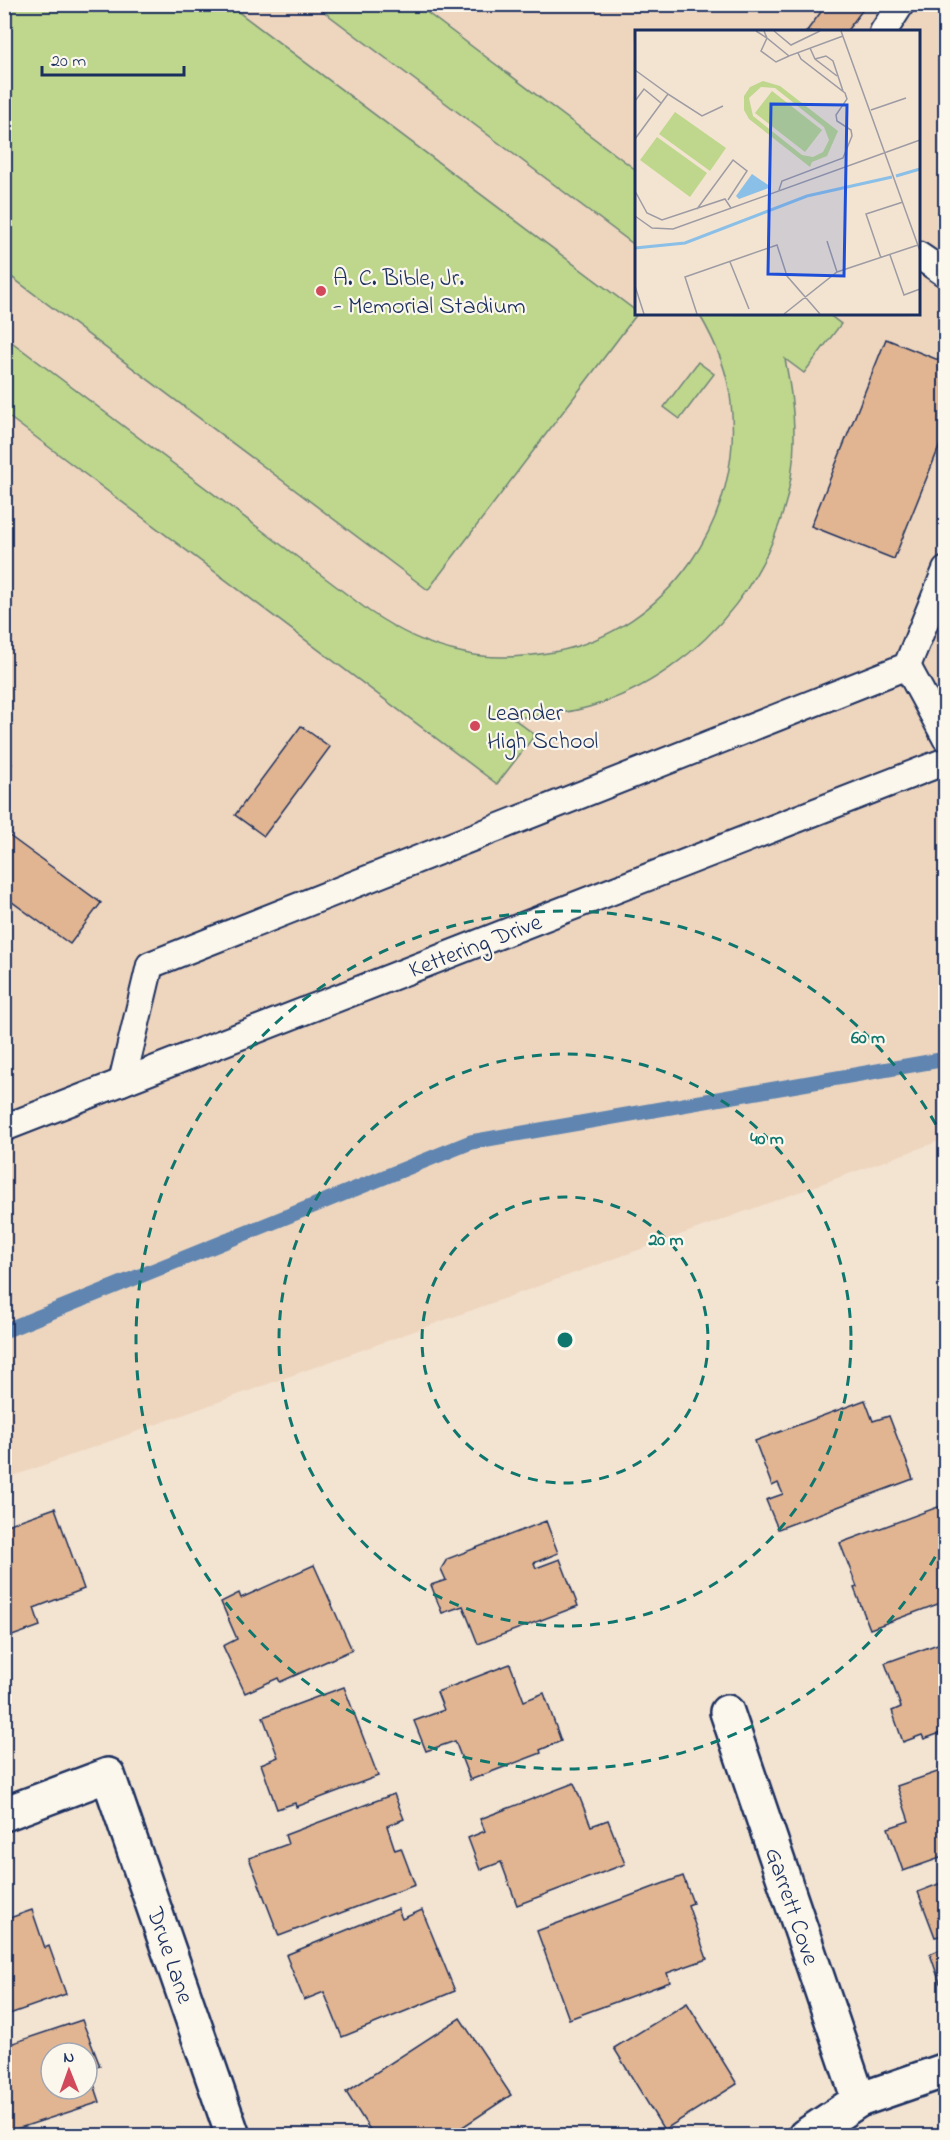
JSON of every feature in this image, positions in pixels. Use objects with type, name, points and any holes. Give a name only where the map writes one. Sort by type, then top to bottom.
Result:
[{"type":"street","name":"Garrett Cove","points":[[728,1712],[859,2100]]},
{"type":"street","name":"Drue Lane","points":[[4,1814],[108,1774],[233,2136]]},
{"type":"street","points":[[805,2136],[859,2100],[945,2070]]},
{"type":"lane","points":[[884,30],[901,4]]},
{"type":"lane","points":[[920,256],[945,274]]},
{"type":"lane","points":[[122,1082],[150,965],[907,666],[945,570]]},
{"type":"lane","points":[[907,666],[945,738]]},
{"type":"lane","name":"Kettering Drive","points":[[4,1128],[945,761]]},
{"type":"shaded area","name":"Leander High School","points":[[5,5],[945,5],[945,1139],[5,1479]]},
{"type":"green space","name":"A. C. Bible, Jr. - Memorial Stadium","points":[[4,5],[229,5],[635,310],[636,315],[428,590],[5,272]]},
{"type":"green space","points":[[315,5],[417,5],[635,169],[635,245]]},
{"type":"green space","points":[[700,315],[829,315],[841,324],[804,373],[785,359],[794,435],[791,480],[779,524],[761,566],[736,604],[705,639],[670,668],[631,691],[589,707],[561,713],[513,718],[535,735],[497,784],[5,414],[5,337],[369,611],[391,625],[438,646],[475,655],[509,657],[543,654],[595,639],[632,620],[664,593],[690,562],[711,526],[725,487],[732,446],[731,403],[727,379]]},
{"type":"green space","points":[[698,362],[714,374],[680,419],[664,407]]},
{"type":"building","points":[[827,4],[867,4],[848,30],[808,30]]},
{"type":"building","points":[[886,339],[946,363],[946,430],[894,559],[811,526]]},
{"type":"building","points":[[301,726],[330,747],[264,836],[235,815]]},
{"type":"building","points":[[4,758],[12,764],[4,775]]},
{"type":"building","points":[[4,832],[101,903],[70,944],[4,896]]},
{"type":"building","points":[[865,1400],[873,1421],[889,1416],[913,1479],[778,1529],[766,1500],[783,1494],[778,1483],[772,1486],[755,1441]]},
{"type":"building","points":[[946,1504],[946,1601],[870,1629],[840,1543]]},
{"type":"building","points":[[55,1508],[84,1589],[34,1608],[40,1626],[4,1639],[4,1526]]},
{"type":"building","points":[[546,1521],[558,1553],[534,1563],[536,1568],[560,1559],[578,1606],[478,1644],[463,1606],[442,1613],[431,1585],[446,1580],[441,1569],[447,1559]]},
{"type":"building","points":[[314,1565],[352,1650],[280,1682],[278,1678],[245,1693],[223,1646],[237,1639],[221,1602],[239,1593],[241,1598]]},
{"type":"building","points":[[946,1641],[946,1731],[924,1739],[922,1735],[903,1742],[892,1711],[901,1707],[885,1663]]},
{"type":"building","points":[[510,1664],[524,1701],[544,1693],[561,1741],[540,1750],[541,1753],[470,1780],[455,1741],[426,1751],[414,1721],[444,1710],[437,1692]]},
{"type":"building","points":[[344,1687],[378,1776],[296,1807],[295,1803],[277,1809],[261,1764],[278,1757],[263,1717]]},
{"type":"building","points":[[946,1769],[946,1856],[903,1871],[888,1828],[909,1821],[897,1786]]},
{"type":"building","points":[[574,1783],[591,1826],[608,1820],[625,1864],[517,1905],[501,1862],[480,1870],[468,1838],[485,1831],[480,1819]]},
{"type":"building","points":[[394,1794],[404,1819],[387,1826],[395,1850],[401,1848],[415,1885],[279,1936],[249,1858],[288,1844],[285,1835]]},
{"type":"building","points":[[683,1876],[693,1903],[688,1905],[707,1959],[667,1973],[670,1982],[569,2019],[537,1931]]},
{"type":"building","points":[[946,1881],[946,1941],[943,1935],[935,1937],[918,1892]]},
{"type":"building","points":[[398,1909],[402,1919],[422,1910],[455,1991],[342,2037],[324,1992],[304,2000],[286,1955]]},
{"type":"building","points":[[32,1910],[45,1948],[49,1946],[66,1994],[4,2016],[4,1920]]},
{"type":"building","points":[[946,1947],[946,1981],[940,1983],[930,1954]]},
{"type":"building","points":[[687,2003],[737,2084],[664,2130],[614,2048]]},
{"type":"building","points":[[460,2018],[511,2095],[449,2136],[374,2136],[346,2092]]},
{"type":"building","points":[[82,2020],[90,2041],[39,2041],[39,2101],[99,2101],[99,2099],[100,2102],[4,2133],[4,2046]]},
{"type":"waterway","points":[[4,1331],[471,1142],[946,1059]]},
{"type":"place","name":"A. C. Bible, Jr. - Memorial Stadium","points":[[321,291]]},
{"type":"place","name":"Leander High School","points":[[475,726]]}]
